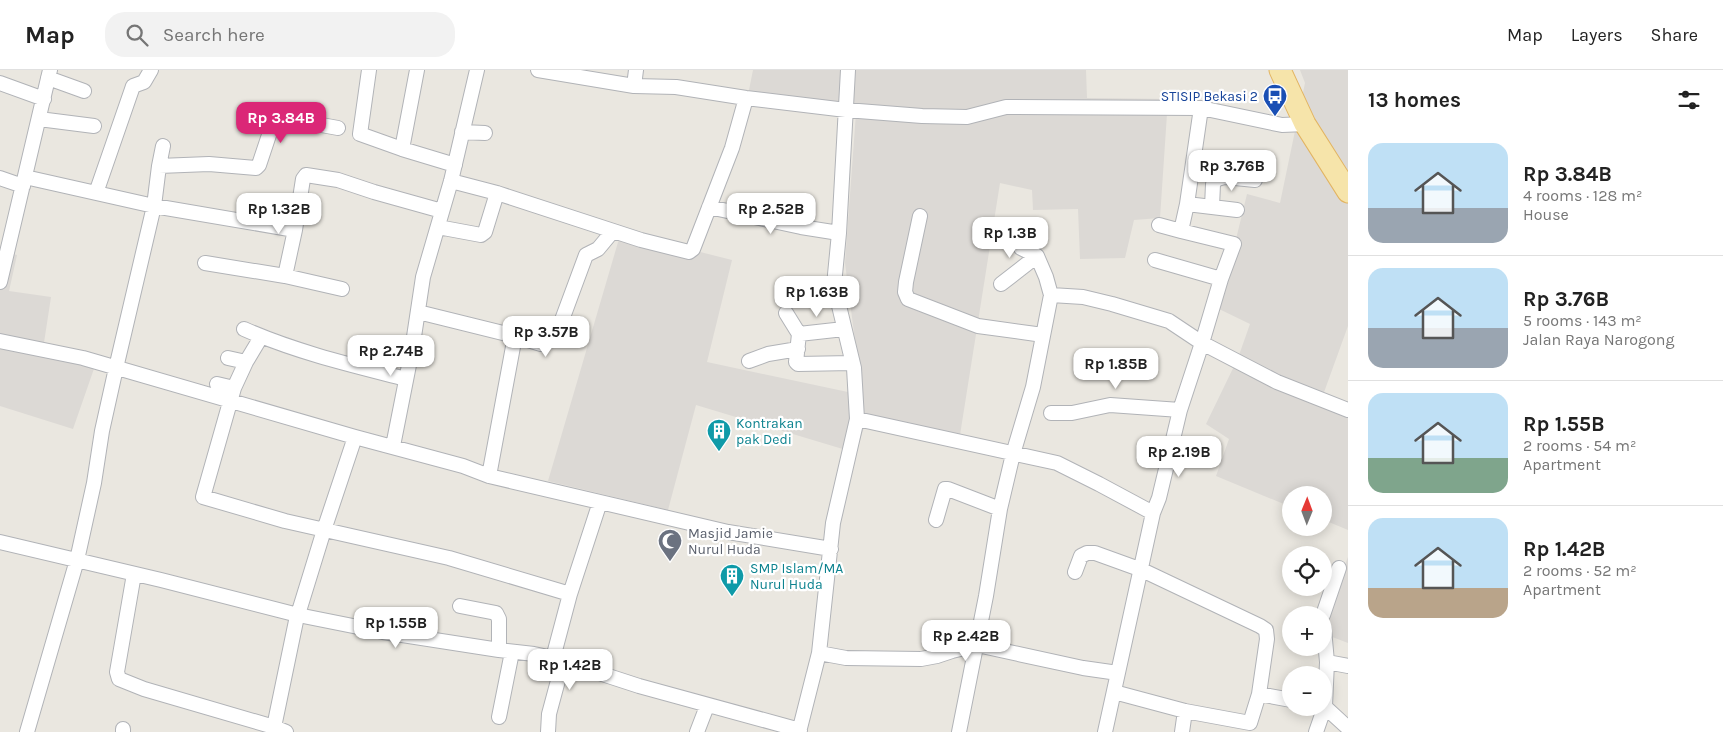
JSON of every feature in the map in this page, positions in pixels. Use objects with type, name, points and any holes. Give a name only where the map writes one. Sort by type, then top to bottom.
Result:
[{"type":"main road","points":[[1280,70],[1305,124],[1348,192]]},
{"type":"street","points":[[96,193],[132,88],[144,82],[150,70]]},
{"type":"street","points":[[369,70],[360,134],[455,165]]},
{"type":"street","points":[[402,149],[417,70]]},
{"type":"street","points":[[393,446],[423,277],[451,181],[477,70]]},
{"type":"street","points":[[538,70],[634,86],[676,87],[746,98],[846,110],[960,118],[980,115],[1006,107],[1201,108],[1282,125],[1305,124]]},
{"type":"street","points":[[634,86],[636,70]]},
{"type":"street","points":[[0,542],[298,615],[383,632],[558,660],[707,706],[799,731],[819,653],[837,502],[857,419],[852,363],[834,286],[839,233],[848,70]]},
{"type":"street","points":[[0,282],[3,252],[24,181],[49,74],[84,91]]},
{"type":"street","points":[[0,83],[44,99]]},
{"type":"street","points":[[451,181],[613,231],[689,252],[693,249],[732,148],[746,98]]},
{"type":"street","points":[[1181,231],[1187,204],[1201,108]]},
{"type":"street","points":[[159,166],[209,164],[257,167],[274,120],[278,117],[338,128]]},
{"type":"street","points":[[39,119],[94,126]]},
{"type":"street","points":[[462,132],[485,134]]},
{"type":"street","points":[[27,732],[77,560],[94,483],[102,431],[154,206],[163,146]]},
{"type":"street","points":[[284,276],[295,230],[303,179],[308,174],[338,180],[442,211]]},
{"type":"street","points":[[0,178],[96,193],[154,206],[295,230]]},
{"type":"street","points":[[1212,208],[1213,184],[1217,178],[1256,180]]},
{"type":"street","points":[[438,227],[481,236],[485,232],[497,194]]},
{"type":"street","points":[[1187,204],[1237,210]]},
{"type":"street","points":[[710,207],[801,227],[839,233]]},
{"type":"street","points":[[920,216],[906,282],[905,292],[908,299],[978,326],[1043,335]]},
{"type":"street","points":[[1105,732],[1154,513],[1180,410],[1221,279],[1234,244],[1159,225]]},
{"type":"street","points":[[959,732],[977,645],[1000,509],[1013,454],[1033,387],[1051,295],[1037,256],[1021,248],[1021,227]]},
{"type":"street","points":[[418,312],[541,344],[553,337],[559,328],[586,255],[598,249],[613,231]]},
{"type":"street","points":[[1001,284],[1037,256]]},
{"type":"street","points":[[1155,260],[1221,279]]},
{"type":"street","points":[[205,262],[284,276],[342,289]]},
{"type":"street","points":[[1051,295],[1083,297],[1169,321],[1202,343],[1277,382],[1348,410]]},
{"type":"street","points":[[786,313],[799,334],[796,362],[798,364],[852,363]]},
{"type":"street","points":[[244,329],[262,337],[346,364],[406,379]]},
{"type":"street","points":[[799,334],[844,329]]},
{"type":"street","points":[[489,476],[516,336]]},
{"type":"street","points":[[262,337],[246,362],[232,394],[203,497],[324,530],[448,558],[570,594]]},
{"type":"street","points":[[0,341],[83,358],[116,368],[232,394],[355,437],[463,466],[489,476],[728,532],[831,549]]},
{"type":"street","points":[[749,361],[768,354],[798,349]]},
{"type":"street","points":[[228,358],[246,362]]},
{"type":"street","points":[[217,384],[232,394]]},
{"type":"street","points":[[1051,413],[1072,413],[1110,405],[1180,410]]},
{"type":"street","points":[[857,419],[1057,463],[1154,513]]},
{"type":"street","points":[[134,574],[117,672],[119,679],[144,689],[280,729],[298,615],[355,437]]},
{"type":"street","points":[[936,520],[945,489],[948,488],[1000,509]]},
{"type":"street","points":[[548,732],[549,714],[570,594],[600,502]]},
{"type":"street","points":[[1075,572],[1081,556],[1087,553],[1095,553],[1142,570],[1266,630],[1267,639],[1259,694],[1248,728],[1114,692]]},
{"type":"street","points":[[1326,606],[1339,568]]},
{"type":"street","points":[[460,606],[496,613],[499,619],[505,651],[499,717]]},
{"type":"street","points":[[819,653],[846,658],[921,659],[977,645],[1083,668],[1118,673]]},
{"type":"street","points":[[1326,656],[1327,666]]},
{"type":"street","points":[[1327,662],[1348,666]]},
{"type":"street","points":[[1259,694],[1282,698]]},
{"type":"street","points":[[698,732],[707,706]]},
{"type":"street","points":[[1182,732],[1185,710]]},
{"type":"street","points":[[1332,713],[1348,728]]},
{"type":"street","points":[[1316,732],[1321,716]]},
{"type":"shaded area","points":[[753,70],[1086,70],[1087,98],[1168,99],[1160,218],[1134,220],[1125,258],[1080,259],[1078,209],[1033,210],[1032,190],[1000,183],[960,435],[866,421],[856,453],[696,405],[668,510],[548,481],[621,232],[732,260],[707,362],[862,395],[845,263],[856,113],[748,95]]},
{"type":"shaded area","points":[[1300,70],[1348,70],[1348,326],[1323,395],[1348,406],[1348,530],[1332,523],[1332,486],[1282,486],[1282,503],[1216,476],[1229,439],[1206,424],[1238,358],[1250,324],[1219,309],[1247,194],[1280,203],[1305,83]]},
{"type":"shaded area","points":[[0,251],[17,255],[9,291],[51,297],[43,349],[96,363],[73,429],[0,406]]},
{"type":"shaded area","points":[[1348,557],[1348,643],[1332,637],[1332,606],[1329,606]]},
{"type":"place","name":"STISIP Bekasi 2","points":[[1275,117]]},
{"type":"place","name":"Kontrakan pak Dedi","points":[[719,452]]},
{"type":"place","name":"Masjid Jamie Nurul Huda","points":[[670,562]]},
{"type":"place","name":"SMP Islam/MA Nurul Huda","points":[[732,597]]}]
